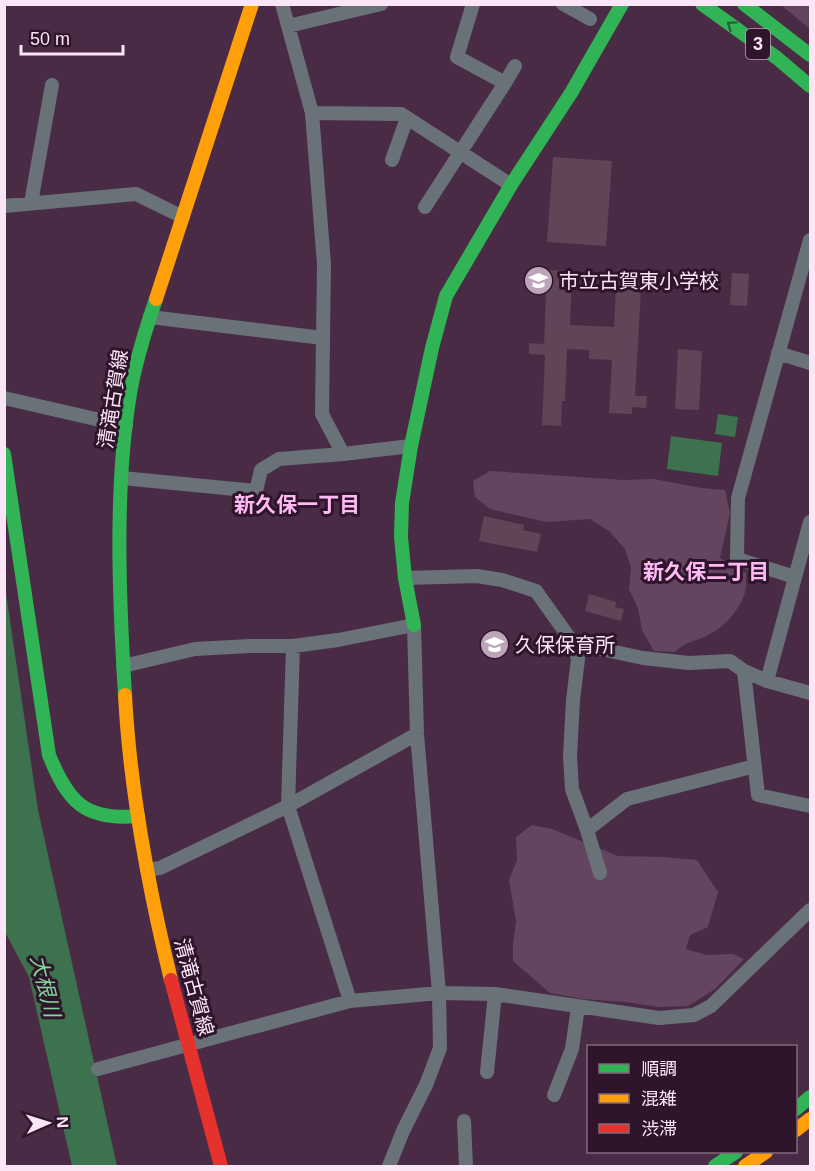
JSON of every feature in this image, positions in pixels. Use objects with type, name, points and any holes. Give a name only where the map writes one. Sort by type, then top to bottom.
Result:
[{"type":"main road","name":"清滝古賀線","points":[[221,1167],[159,930],[138,816],[123,666],[120,570],[122,478],[130,395],[150,316],[252,4]]},
{"type":"main road","points":[[414,625],[405,578],[401,537],[402,503],[411,446],[432,348],[446,296],[511,185],[571,93],[622,4]]},
{"type":"main road","name":"3","points":[[702,4],[777,58],[810,86]]},
{"type":"main road","name":"3","points":[[744,4],[810,55]]},
{"type":"main road","points":[[4,454],[45,732],[55,773],[78,805],[96,815],[124,818],[138,816]]},
{"type":"main road","points":[[797,1107],[810,1097]]},
{"type":"main road","points":[[797,1129],[810,1119]]},
{"type":"main road","points":[[715,1167],[735,1153]]},
{"type":"main road","points":[[745,1167],[765,1153]]},
{"type":"street","points":[[282,4],[312,113],[324,264],[322,414],[343,454]]},
{"type":"street","points":[[288,26],[381,4]]},
{"type":"street","points":[[473,4],[457,57],[505,83]]},
{"type":"street","points":[[563,4],[590,19]]},
{"type":"street","points":[[424,207],[515,66]]},
{"type":"street","points":[[31,204],[52,85]]},
{"type":"street","points":[[312,113],[401,114],[511,185]]},
{"type":"street","points":[[392,160],[407,118]]},
{"type":"street","points":[[4,206],[136,194],[183,217]]},
{"type":"street","points":[[795,577],[737,559],[738,498],[810,240]]},
{"type":"street","points":[[150,316],[323,338]]},
{"type":"street","points":[[778,353],[810,363]]},
{"type":"street","points":[[4,398],[126,426]]},
{"type":"street","points":[[122,478],[256,491],[261,470],[279,459],[411,446]]},
{"type":"street","points":[[767,681],[810,522]]},
{"type":"street","points":[[405,578],[477,576],[502,580],[536,591],[573,643],[578,659],[573,700],[572,789],[588,830],[600,873]]},
{"type":"street","points":[[123,666],[195,649],[292,646],[339,640],[414,625],[417,734],[439,993],[440,1048],[389,1167]]},
{"type":"street","points":[[573,643],[654,660],[689,663],[730,661],[744,671],[767,681],[810,693]]},
{"type":"street","points":[[292,646],[288,806],[350,1002]]},
{"type":"street","points":[[744,671],[758,795],[810,806]]},
{"type":"street","points":[[147,870],[160,868],[288,806],[417,734]]},
{"type":"street","points":[[588,830],[627,799],[754,766]]},
{"type":"street","points":[[98,1069],[350,1002],[439,993],[495,994],[659,1018],[694,1015],[719,999],[810,910]]},
{"type":"street","points":[[487,1072],[495,994]]},
{"type":"street","points":[[554,1095],[572,1049],[578,1007]]},
{"type":"street","points":[[464,1121],[466,1167]]},
{"type":"shaded area","points":[[781,5],[809,5],[810,29]]},
{"type":"shaded area","points":[[490,471],[623,480],[654,479],[725,490],[730,513],[720,558],[746,573],[746,590],[742,600],[728,621],[714,632],[686,644],[675,652],[654,651],[642,630],[638,608],[629,589],[631,568],[625,549],[609,531],[590,519],[546,522],[490,509],[475,497],[473,481]]},
{"type":"shaded area","points":[[532,825],[552,829],[618,856],[697,860],[718,892],[708,927],[690,935],[686,949],[706,955],[733,954],[744,959],[715,989],[688,1006],[659,1007],[550,993],[513,961],[516,921],[509,880],[517,860],[516,837]]},
{"type":"water","points":[[718,414],[738,417],[735,437],[715,434]]},
{"type":"water","points":[[671,436],[722,443],[718,476],[667,469]]},
{"type":"water","name":"大根川","points":[[4,580],[38,810],[117,1166],[72,1166],[29,977],[6,934],[4,924]]},
{"type":"building","points":[[553,157],[612,161],[606,246],[547,242]]},
{"type":"building","points":[[617,269],[642,271],[635,396],[647,396],[646,408],[632,407],[632,414],[609,413],[612,360],[589,359],[589,350],[567,349],[565,401],[562,401],[561,426],[542,425],[545,355],[529,354],[529,343],[544,344],[547,270],[572,271],[570,325],[614,327]]},
{"type":"building","points":[[732,273],[749,274],[747,306],[730,305]]},
{"type":"building","points":[[678,349],[702,351],[699,410],[675,409]]},
{"type":"building","points":[[484,516],[524,525],[523,530],[541,534],[537,552],[479,541]]},
{"type":"building","points":[[589,594],[616,602],[615,607],[624,609],[621,621],[585,611]]},
{"type":"traffic: fast","points":[[414,625],[405,578],[401,537],[402,503],[411,446],[432,348],[446,296],[511,185],[571,93],[622,4]]},
{"type":"traffic: fast","points":[[702,4],[777,58],[810,86]]},
{"type":"traffic: fast","points":[[744,4],[810,55]]},
{"type":"traffic: fast","points":[[125,695],[119,541],[122,463],[133,376],[156,299]]},
{"type":"traffic: fast","points":[[4,454],[49,755],[63,785],[81,805],[104,815],[138,816]]},
{"type":"traffic: fast","points":[[797,1108],[810,1097]]},
{"type":"traffic: fast","points":[[715,1166],[734,1153]]},
{"type":"traffic: slow","points":[[156,299],[252,4]]},
{"type":"traffic: slow","points":[[125,695],[131,767],[141,838],[171,980]]},
{"type":"traffic: slow","points":[[797,1129],[810,1119]]},
{"type":"traffic: slow","points":[[745,1166],[764,1153]]},
{"type":"traffic: jam","points":[[171,980],[221,1166]]},
{"type":"place","name":"市立古賀東小学校","points":[[538,281]]},
{"type":"place","name":"久保保育所","points":[[494,645]]},
{"type":"district","name":"新久保一丁目","points":[[297,505]]},
{"type":"district","name":"新久保二丁目","points":[[706,572]]}]
